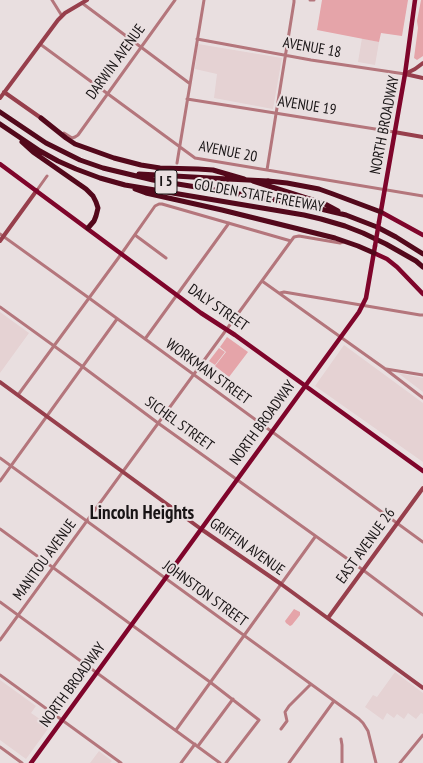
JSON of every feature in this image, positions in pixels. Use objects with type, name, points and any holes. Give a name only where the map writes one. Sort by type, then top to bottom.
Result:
[{"type":"highway","name":"GOLDEN STATE FREEWAY","points":[[0,112],[62,152],[103,168],[153,180],[295,203],[346,216],[377,227],[423,254]]},
{"type":"highway","points":[[41,118],[61,135],[75,144],[114,158],[160,168],[213,170],[325,204],[346,216]]},
{"type":"highway","name":"GOLDEN STATE FREEWAY","points":[[0,124],[40,151],[58,161],[100,178],[125,185],[321,219],[345,226],[374,238],[401,252],[423,267]]},
{"type":"highway","points":[[13,133],[33,152],[93,196],[98,208],[94,221],[88,228]]},
{"type":"highway","points":[[128,175],[141,174],[287,183],[319,189],[381,212]]},
{"type":"highway","points":[[125,185],[146,193],[328,236],[374,252]]},
{"type":"main road","points":[[404,74],[415,0]]},
{"type":"main road","name":"NORTH BROADWAY","points":[[31,763],[363,305],[366,298],[376,246],[404,74]]},
{"type":"main road","name":"DALY STREET","points":[[0,164],[201,313],[227,329],[423,471]]},
{"type":"main road","points":[[381,212],[423,235]]},
{"type":"main road","points":[[374,252],[387,259],[397,267],[423,294]]},
{"type":"street","points":[[52,0],[62,16]]},
{"type":"street","points":[[0,98],[62,16],[87,0]]},
{"type":"street","name":"DARWIN AVENUE","points":[[41,118],[70,137],[75,137],[78,135],[175,0]]},
{"type":"street","points":[[177,163],[189,83],[204,0]]},
{"type":"street","points":[[267,170],[294,0]]},
{"type":"street","points":[[82,3],[189,83]]},
{"type":"street","name":"AVENUE 18","points":[[197,39],[423,78]]},
{"type":"street","name":"AVENUE 20","points":[[40,44],[195,158],[423,196]]},
{"type":"street","name":"NORTH BROADWAY","points":[[404,74],[423,63]]},
{"type":"street","points":[[0,89],[41,118]]},
{"type":"street","name":"AVENUE 19","points":[[187,99],[423,137]]},
{"type":"street","points":[[1,237],[48,176]]},
{"type":"street","points":[[18,395],[122,254],[155,206],[159,204],[291,241],[299,236],[340,243],[345,241]]},
{"type":"street","points":[[145,339],[229,223]]},
{"type":"street","points":[[135,235],[166,258]]},
{"type":"street","name":"WORKMAN STREET","points":[[1,237],[89,298],[423,542]]},
{"type":"street","name":"MANITOU AVENUE","points":[[0,640],[291,241]]},
{"type":"street","points":[[262,280],[423,398]]},
{"type":"street","points":[[280,293],[284,292],[423,315]]},
{"type":"street","name":"SICHEL STREET","points":[[0,307],[423,615]]},
{"type":"street","points":[[0,481],[117,319]]},
{"type":"street","points":[[384,368],[423,375]]},
{"type":"street","name":"GRIFFIN AVENUE","points":[[0,382],[122,472],[281,584],[423,688]]},
{"type":"street","name":"JOHNSTON STREET","points":[[0,458],[359,719],[366,727],[370,736],[376,763]]},
{"type":"street","name":"EAST AVENUE 26","points":[[328,618],[423,488]]},
{"type":"street","points":[[0,529],[210,682],[259,720],[226,763]]},
{"type":"street","points":[[176,730],[315,537]]},
{"type":"street","points":[[0,602],[220,763]]},
{"type":"street","points":[[0,675],[121,763]]},
{"type":"street","points":[[281,729],[287,721],[285,712],[289,706],[311,684]]},
{"type":"street","points":[[181,763],[233,699]]},
{"type":"street","points":[[289,763],[334,701]]},
{"type":"street","points":[[400,763],[423,735]]},
{"type":"street","points":[[341,739],[342,763]]},
{"type":"street","points":[[0,747],[22,763]]},
{"type":"shaded area","points":[[322,0],[408,0],[402,36],[381,33],[379,42],[317,30]]},
{"type":"shaded area","points":[[421,0],[423,0],[423,56],[417,60],[414,58],[418,28],[417,21]]},
{"type":"shaded area","points":[[362,38],[379,42],[375,65],[358,62]]},
{"type":"shaded area","points":[[198,44],[282,58],[273,109],[214,98],[217,74],[195,69]]},
{"type":"shaded area","points":[[0,312],[29,333],[0,373]]},
{"type":"shaded area","points":[[227,337],[248,352],[229,377],[215,366],[226,352],[220,347]]},
{"type":"shaded area","points":[[344,345],[423,403],[423,462],[315,386]]},
{"type":"shaded area","points":[[219,348],[225,352],[215,365],[209,361]]},
{"type":"shaded area","points":[[398,373],[423,378],[423,392]]},
{"type":"shaded area","points":[[294,609],[300,612],[300,615],[290,626],[285,621]]},
{"type":"shaded area","points":[[395,672],[423,693],[423,714],[421,713],[416,719],[408,713],[404,719],[397,714],[394,718],[387,713],[383,720],[365,707],[373,695],[377,697]]},
{"type":"shaded area","points":[[0,680],[36,706],[31,713],[50,726],[26,759],[0,740]]},
{"type":"shaded area","points":[[99,751],[112,761],[110,763],[90,763]]},
{"type":"district","name":"Lincoln Heights","points":[[142,514]]}]
